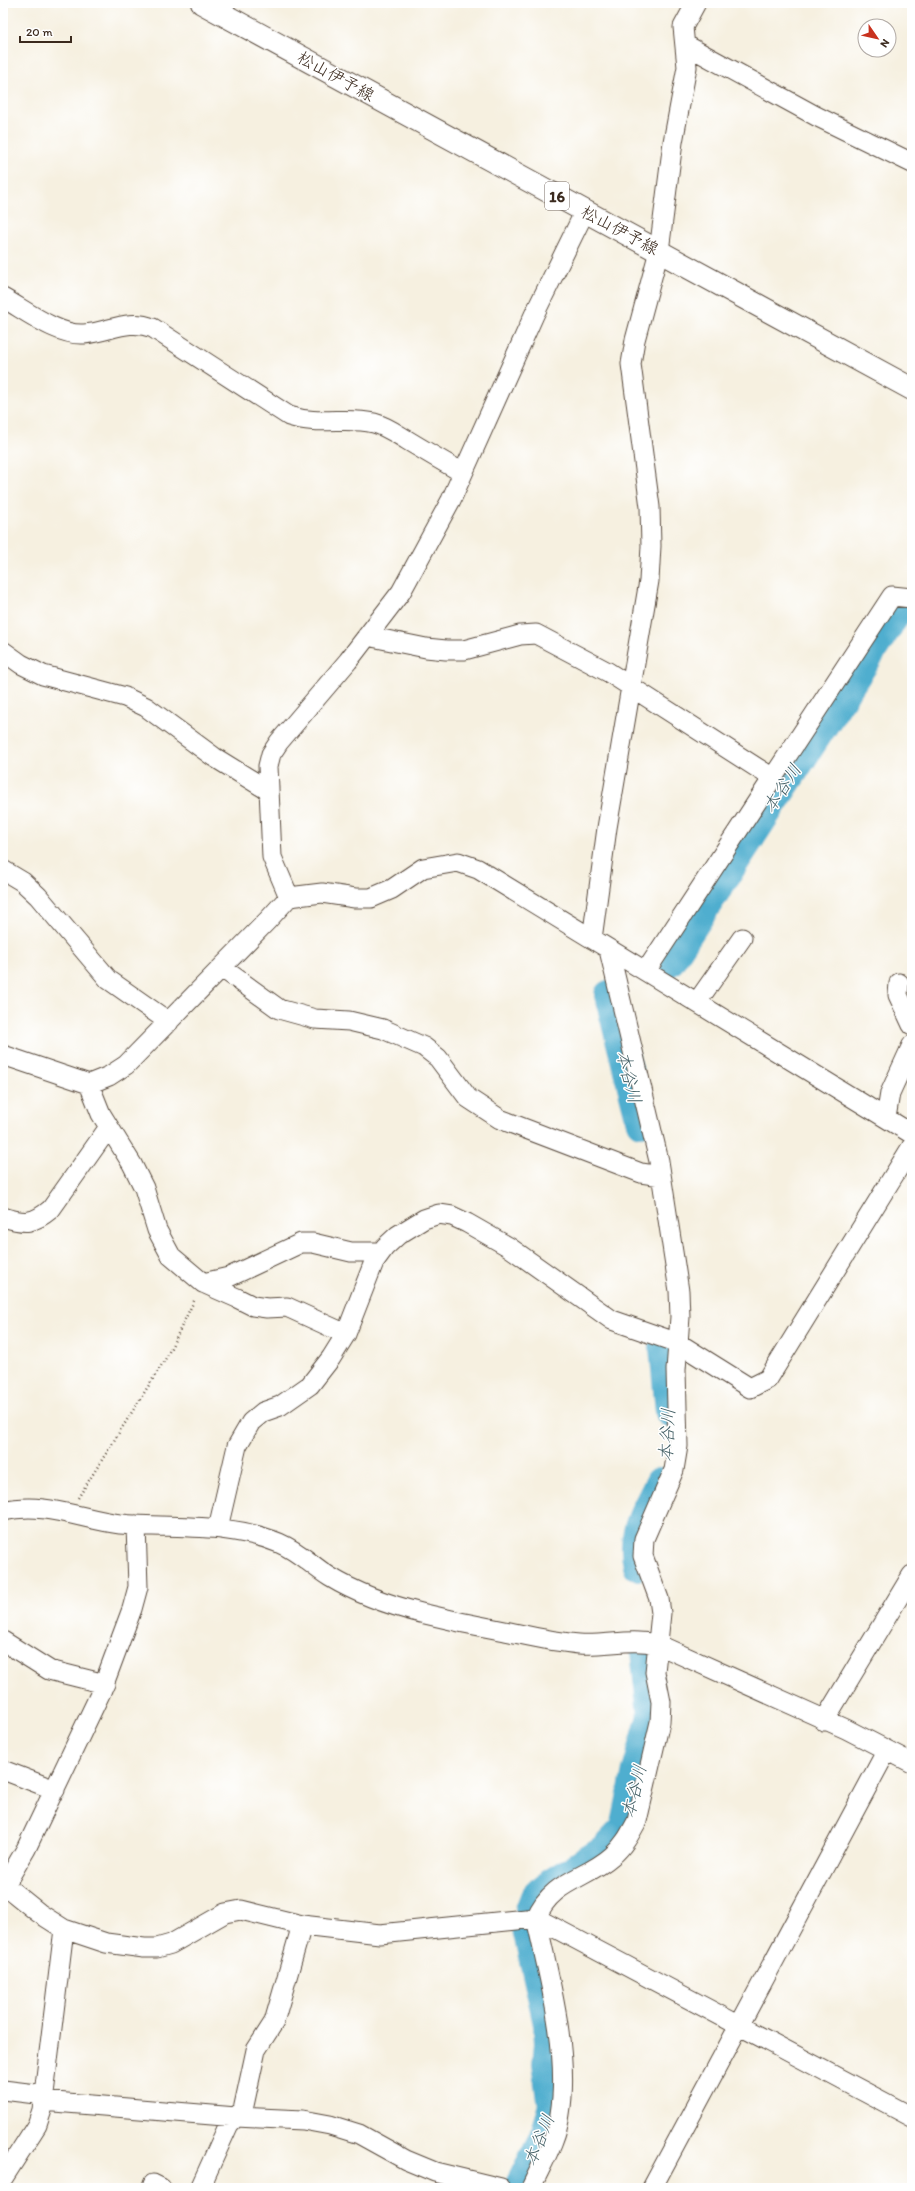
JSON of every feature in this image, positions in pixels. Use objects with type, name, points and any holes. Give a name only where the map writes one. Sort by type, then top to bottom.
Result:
[{"type":"main road","name":"松山伊予線","points":[[202,3],[912,389]]},
{"type":"street","points":[[592,939],[607,828],[649,581],[651,546],[650,507],[631,364],[635,340],[659,251],[673,142],[687,67],[683,27],[696,3]]},
{"type":"street","points":[[686,45],[816,116],[912,163]]},
{"type":"street","points":[[289,897],[272,857],[268,766],[271,754],[368,636],[401,592],[451,500],[534,315],[585,211]]},
{"type":"street","points":[[3,298],[56,328],[70,333],[84,334],[130,324],[142,323],[153,328],[289,416],[311,421],[359,421],[375,423],[390,430],[462,473]]},
{"type":"street","points":[[646,971],[892,596],[912,598]]},
{"type":"street","points":[[368,636],[426,648],[458,650],[495,643],[520,635],[536,634],[596,665],[772,778]]},
{"type":"street","points":[[3,651],[21,664],[43,675],[125,697],[146,707],[214,757],[269,791]]},
{"type":"street","points":[[3,1055],[89,1084],[109,1076],[126,1065],[222,968],[289,897],[322,893],[356,898],[371,898],[392,889],[423,868],[458,862],[478,869],[912,1134]]},
{"type":"street","points":[[3,870],[23,882],[38,896],[109,980],[169,1022]]},
{"type":"street","points":[[697,1002],[742,938]]},
{"type":"street","points":[[531,2188],[556,2132],[561,2114],[562,2087],[561,2043],[536,1918],[542,1904],[550,1894],[612,1856],[630,1835],[637,1821],[660,1722],[661,1702],[655,1672],[661,1613],[659,1599],[643,1556],[644,1539],[674,1470],[678,1446],[676,1370],[680,1317],[679,1291],[661,1176],[609,950]]},
{"type":"street","points":[[222,968],[279,1009],[315,1019],[349,1021],[383,1029],[424,1048],[438,1058],[468,1098],[500,1119],[641,1173],[661,1176]]},
{"type":"street","points":[[899,983],[898,995],[912,1025]]},
{"type":"street","points":[[886,1118],[890,1093],[912,1045]]},
{"type":"street","points":[[89,1084],[101,1114],[132,1164],[144,1188],[163,1244],[180,1265],[203,1282],[253,1306],[267,1308],[287,1307],[346,1334]]},
{"type":"street","points":[[3,1217],[26,1223],[39,1219],[50,1208],[109,1127]]},
{"type":"street","points":[[218,1528],[237,1446],[251,1422],[263,1412],[280,1406],[310,1385],[331,1358],[346,1334],[374,1262],[381,1252],[398,1235],[424,1219],[439,1214],[452,1216],[509,1247],[612,1320],[678,1343],[750,1388],[768,1379],[912,1146]]},
{"type":"street","points":[[203,1282],[229,1277],[301,1242],[313,1243],[351,1252],[381,1252]]},
{"type":"street","points":[[3,1511],[21,1507],[46,1508],[111,1523],[218,1528],[260,1536],[296,1551],[329,1576],[388,1605],[544,1639],[580,1644],[639,1640],[657,1644],[824,1720],[912,1763]]},
{"type":"street","points":[[136,1525],[138,1586],[132,1609],[105,1684],[18,1865],[4,1884],[39,1913],[64,1929],[106,1943],[157,1948],[171,1944],[226,1913],[241,1910],[302,1925],[380,1934],[536,1918],[912,2117]]},
{"type":"street","points":[[824,1720],[912,1575]]},
{"type":"street","points":[[3,1641],[49,1670],[105,1684]]},
{"type":"street","points":[[652,2188],[888,1750]]},
{"type":"street","points":[[3,1770],[55,1790]]},
{"type":"street","points":[[200,2188],[229,2124],[243,2110],[256,2050],[274,2022],[302,1925]]},
{"type":"street","points":[[3,2178],[37,2125],[44,2098],[64,1929]]},
{"type":"street","points":[[3,2090],[44,2098],[236,2117],[303,2120],[330,2125],[358,2134],[406,2160],[435,2172],[501,2188]]},
{"type":"street","points":[[152,2188],[153,2184],[161,2188]]},
{"type":"path","points":[[68,1513],[166,1358],[203,1282]]},
{"type":"waterway","name":"本谷川","points":[[661,968],[670,961],[901,606]]},
{"type":"waterway","name":"本谷川","points":[[612,994],[609,995],[641,1122]]},
{"type":"waterway","name":"本谷川","points":[[664,1347],[670,1412]]},
{"type":"waterway","name":"本谷川","points":[[638,1566],[636,1554],[638,1533],[641,1522],[660,1482]]},
{"type":"waterway","name":"本谷川","points":[[530,1910],[535,1897],[544,1888],[603,1851],[625,1828],[636,1775],[652,1716],[645,1651]]},
{"type":"waterway","name":"本谷川","points":[[520,2185],[542,2141],[553,2106],[547,2064],[549,2044],[548,2023],[527,1929]]}]
